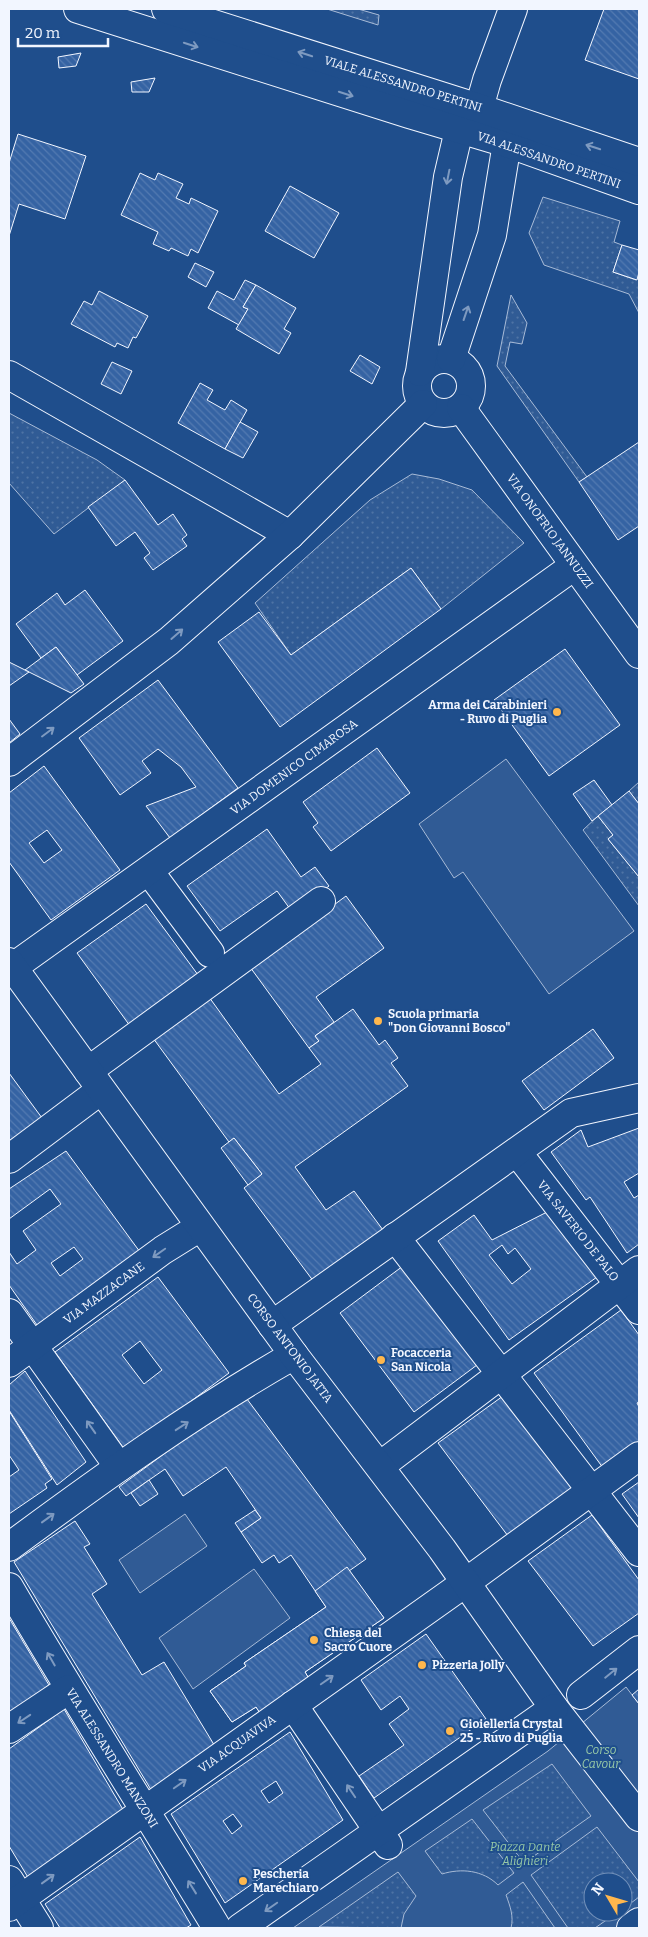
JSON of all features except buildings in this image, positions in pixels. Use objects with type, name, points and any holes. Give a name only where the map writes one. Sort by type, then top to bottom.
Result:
[{"type":"street","points":[[78,9],[459,130]]},
{"type":"street","name":"VIALE ALESSANDRO PERTINI","points":[[166,9],[479,108],[639,162]]},
{"type":"street","points":[[420,372],[433,361],[451,359],[459,362],[470,376],[472,385],[471,394],[467,402],[461,408],[445,414],[430,409],[423,404],[417,389],[448,177],[459,130],[479,108],[487,80],[513,9]]},
{"type":"street","points":[[451,359],[492,235],[507,143],[479,108]]},
{"type":"street","name":"VIA ALESSANDRO PERTINI","points":[[459,130],[507,143],[639,190]]},
{"type":"street","points":[[9,375],[290,535]]},
{"type":"street","points":[[9,762],[169,641],[290,535],[423,404]]},
{"type":"street","name":"VIA ONOFRIO JANNUZZI","points":[[461,408],[639,654]]},
{"type":"street","name":"VIA DOMENICO CIMAROSA","points":[[10,967],[149,871],[574,566]]},
{"type":"street","points":[[149,871],[210,953]]},
{"type":"street","points":[[9,1159],[95,1080],[322,901]]},
{"type":"street","name":"CORSO ANTONIO JATTA","points":[[10,967],[95,1080],[294,1355],[380,1466],[563,1719],[639,1817]]},
{"type":"street","points":[[272,1325],[572,1113],[639,1098]]},
{"type":"street","name":"VIA SAVERIO DE PALO","points":[[517,1152],[630,1277],[639,1310]]},
{"type":"street","name":"VIA MAZZACANE","points":[[9,1363],[163,1250],[200,1227]]},
{"type":"street","points":[[395,1237],[639,1552]]},
{"type":"street","points":[[380,1466],[630,1277]]},
{"type":"street","points":[[9,1313],[119,1467]]},
{"type":"street","points":[[9,1547],[119,1467],[260,1374],[294,1355]]},
{"type":"street","name":"VIA ACQUAVIVA","points":[[13,1895],[145,1809],[466,1583],[639,1456]]},
{"type":"street","name":"VIA ALESSANDRO MANZONI","points":[[9,1587],[69,1689],[217,1928]]},
{"type":"street","points":[[240,1928],[383,1838],[563,1719],[571,1695],[581,1695],[639,1650]]},
{"type":"street","points":[[9,1729],[69,1689]]},
{"type":"street","points":[[293,1705],[383,1838]]},
{"type":"street","points":[[273,1928],[383,1838]]},
{"type":"street","points":[[13,1895],[39,1928]]},
{"type":"street","points":[[631,1928],[639,1922]]},
{"type":"green space","points":[[327,9],[358,9],[379,15],[378,25]]},
{"type":"green space","points":[[543,197],[620,221],[614,242],[622,245],[613,272],[636,280],[639,272],[639,313],[629,294],[544,265],[529,233]]},
{"type":"green space","points":[[511,295],[527,323],[522,344],[510,342],[505,366],[587,477],[579,482],[497,366]]},
{"type":"green space","points":[[9,413],[97,460],[125,480],[54,534],[9,483]]},
{"type":"green space","points":[[412,474],[439,479],[472,490],[524,543],[441,609],[411,568],[291,655],[255,603],[370,500]]},
{"type":"green space","points":[[506,759],[634,931],[549,994],[463,872],[454,878],[419,824]]},
{"type":"green space","points":[[639,782],[639,804],[629,791]]},
{"type":"green space","points":[[598,816],[613,835],[608,839],[639,877],[639,906],[583,830]]},
{"type":"green space","points":[[185,1514],[207,1546],[140,1593],[119,1560]]},
{"type":"green space","points":[[254,1569],[290,1618],[193,1689],[159,1638]]},
{"type":"green space","name":"Piazza Dante Alighieri","points":[[626,1687],[639,1704],[639,1928],[293,1928],[548,1751]]},
{"type":"green space","points":[[552,1764],[591,1816],[524,1863],[483,1810]]},
{"type":"green space","points":[[472,1819],[514,1873],[498,1885],[479,1873],[457,1871],[442,1874],[425,1851]]},
{"type":"green space","points":[[597,1827],[631,1872],[583,1872],[583,1922],[604,1922],[595,1928],[568,1928],[531,1875]]},
{"type":"green space","points":[[398,1872],[416,1896],[404,1914],[401,1928],[319,1927]]},
{"type":"green space","points":[[633,1874],[639,1882],[639,1897],[633,1902]]},
{"type":"green space","points":[[523,1882],[555,1928],[511,1928],[512,1915],[506,1895]]},
{"type":"place","name":"Arma dei Carabinieri - Ruvo di Puglia","points":[[557,712]]},
{"type":"place","name":"Scuola primaria \"Don Giovanni Bosco\"","points":[[378,1021]]},
{"type":"place","name":"Focacceria San Nicola","points":[[381,1360]]},
{"type":"place","name":"Chiesa del Sacro Cuore","points":[[314,1640]]},
{"type":"place","name":"Pizzeria Jolly","points":[[422,1665]]},
{"type":"place","name":"Gioielleria Crystal 25 - Ruvo di Puglia","points":[[450,1731]]},
{"type":"place","name":"Pescheria Marechiaro","points":[[243,1881]]},
{"type":"park label","name":"Corso Cavour","points":[[601,1757]]}]
